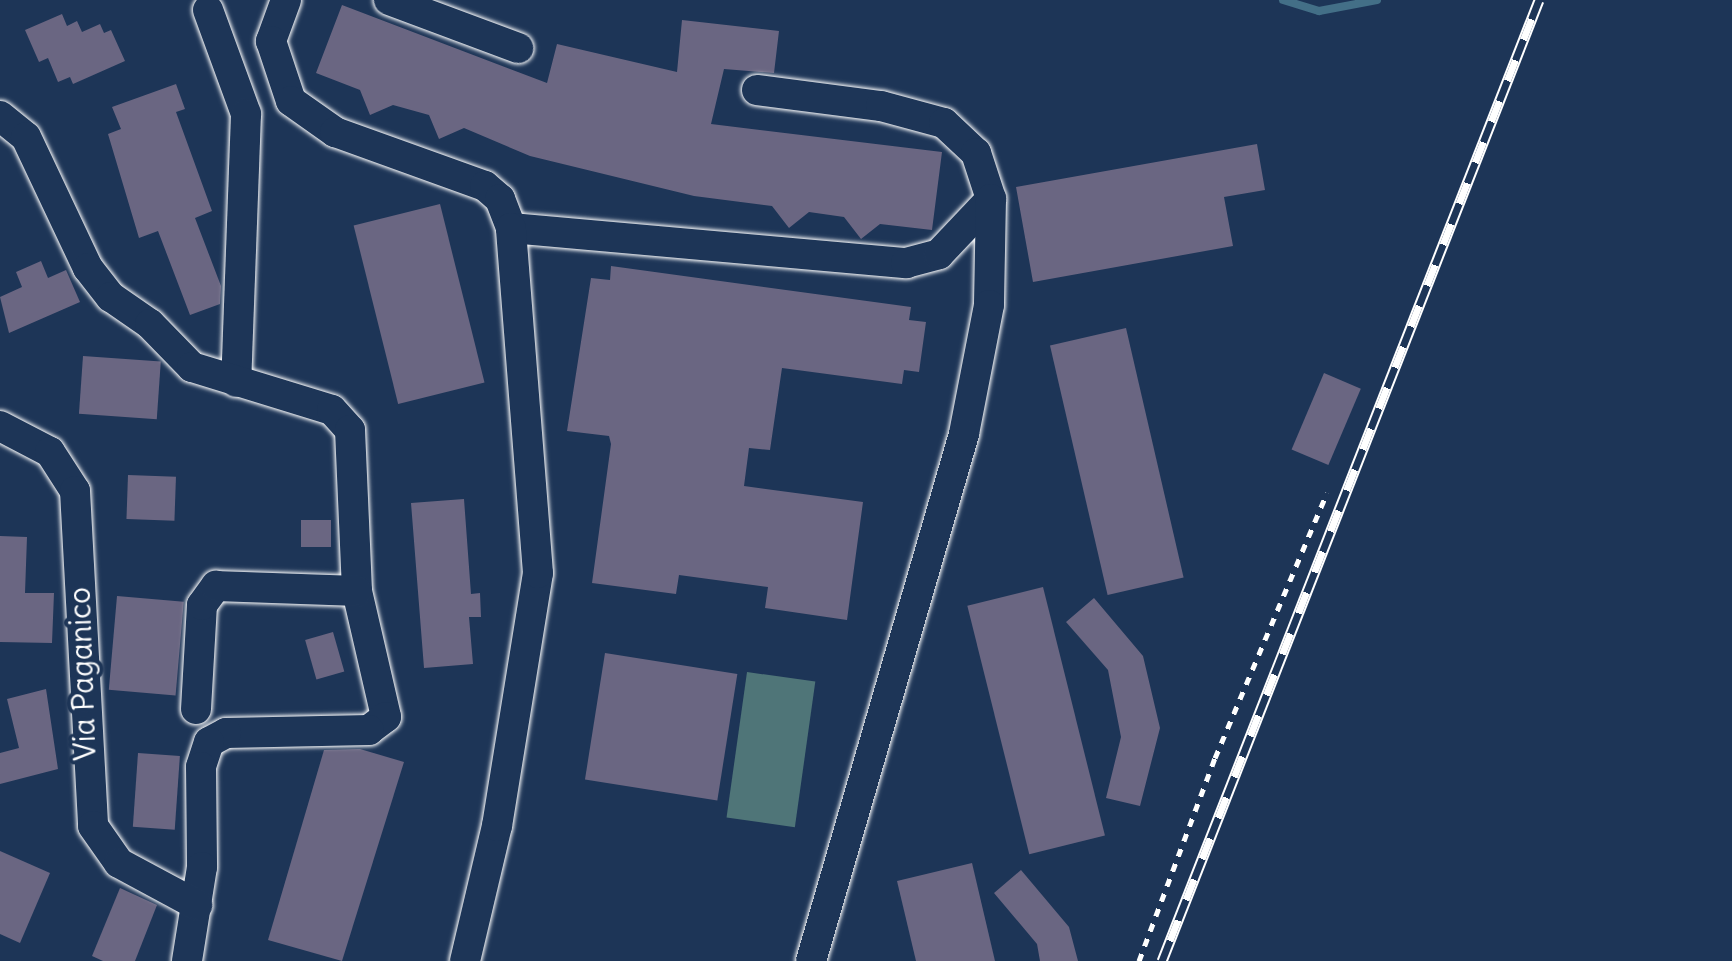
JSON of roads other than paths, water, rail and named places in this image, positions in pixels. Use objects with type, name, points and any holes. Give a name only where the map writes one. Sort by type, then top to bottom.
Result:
[{"type":"street","points":[[286,0],[271,41],[291,101],[335,132],[478,182],[500,198],[510,228],[538,572],[500,808],[465,961]]},
{"type":"street","points":[[389,0],[518,48]]},
{"type":"street","points":[[208,10],[246,114],[236,382]]},
{"type":"street","points":[[757,90],[881,106],[944,124],[968,141],[991,199],[990,305],[961,449],[811,961]]},
{"type":"street","points":[[0,116],[26,137],[106,293],[150,324],[192,367],[332,410],[347,423],[357,591],[386,717],[374,729],[352,732],[213,738],[202,766],[197,905],[187,961]]},
{"type":"street","points":[[510,228],[906,264],[939,254],[991,199]]},
{"type":"street","name":"Via Paganico","points":[[0,426],[50,452],[75,491],[93,826],[119,862],[197,905]]},
{"type":"street","points":[[196,709],[202,605],[216,586],[357,591]]},
{"type":"waterway","points":[[1283,0],[1319,11],[1377,0]]},
{"type":"railway","points":[[1162,961],[1539,0]]}]
